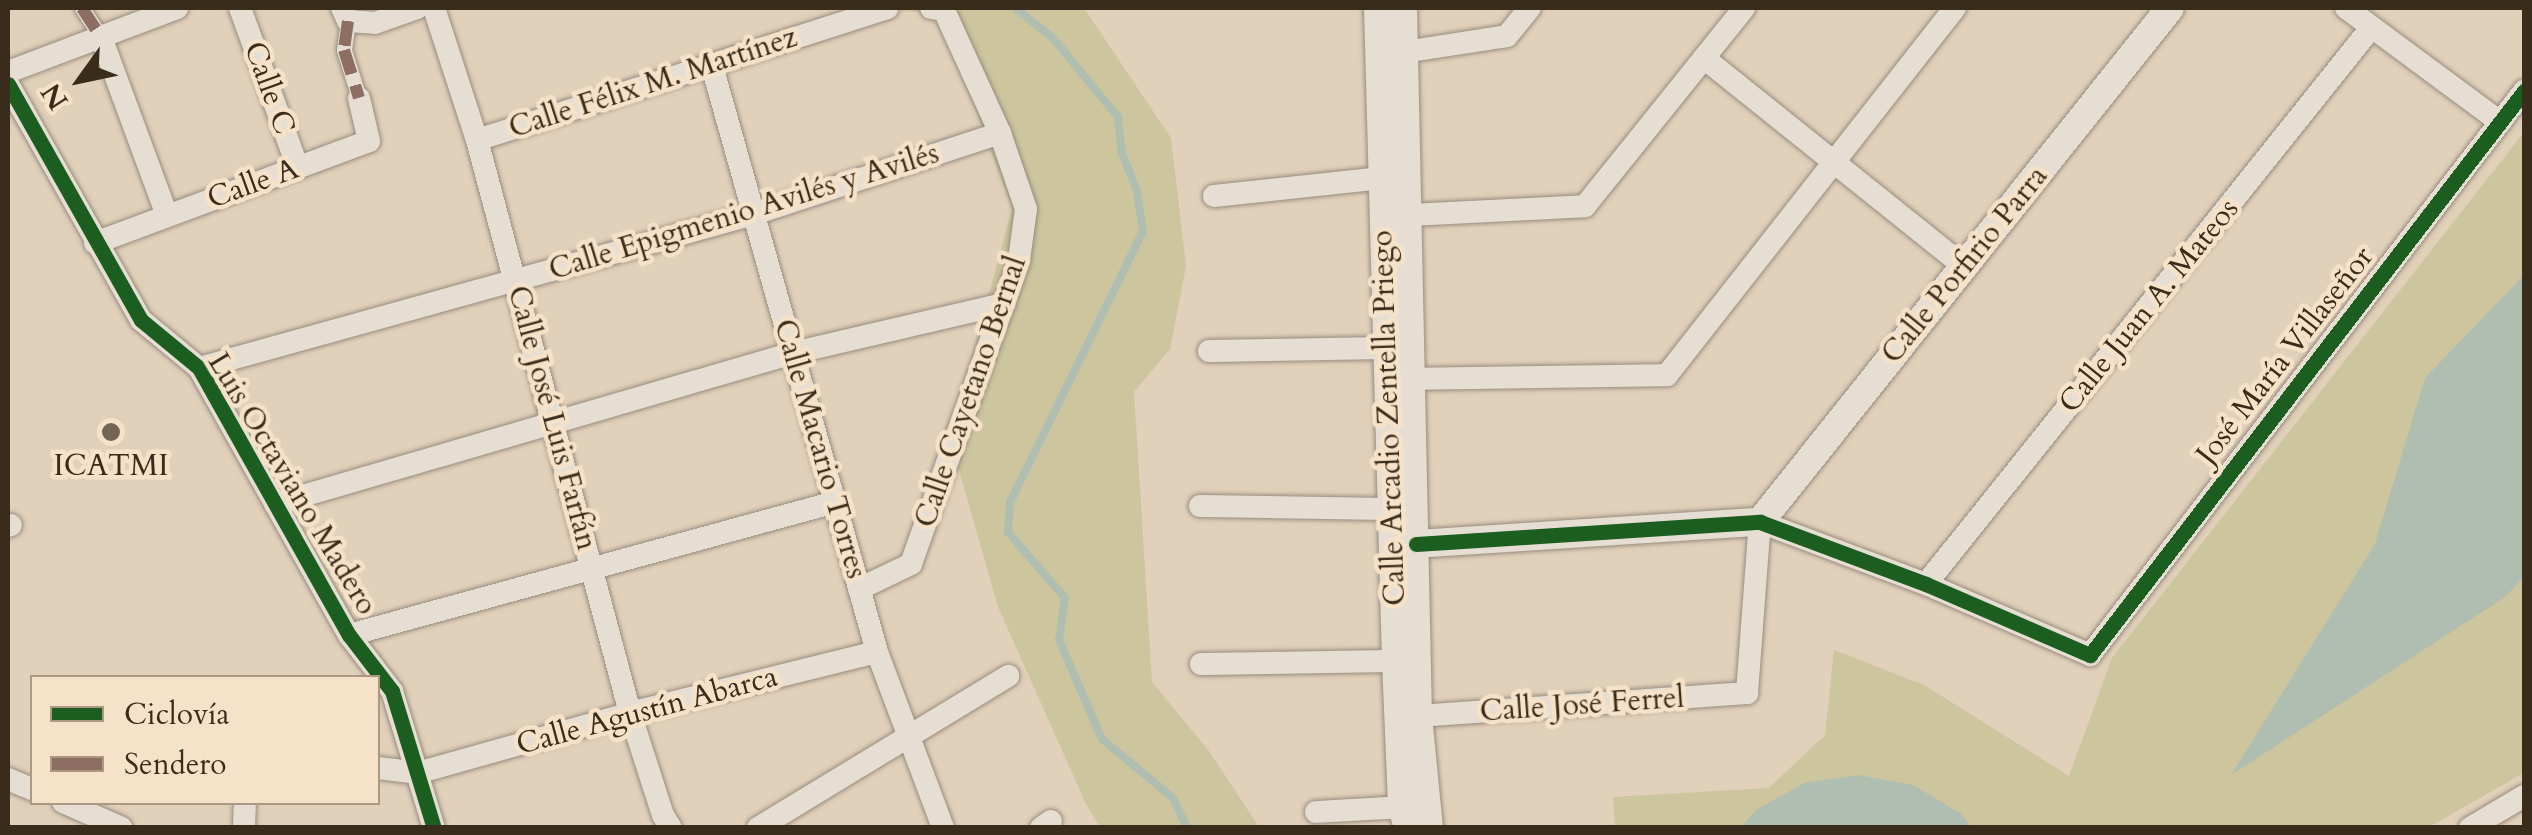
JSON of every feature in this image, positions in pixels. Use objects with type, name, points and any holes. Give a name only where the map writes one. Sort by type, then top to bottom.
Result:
[{"type":"street","points":[[82,8],[100,36],[168,216]]},
{"type":"street","points":[[8,72],[176,8]]},
{"type":"street","name":"Calle C","points":[[240,8],[298,168]]},
{"type":"street","points":[[359,98],[344,50],[345,14],[375,23],[417,8]]},
{"type":"street","name":"Calle José Luis Farfán","points":[[434,8],[477,140],[630,713],[667,821]]},
{"type":"street","name":"Calle Félix M. Martínez","points":[[477,140],[887,8]]},
{"type":"street","name":"Calle Cayetano Bernal","points":[[860,590],[911,564],[1019,260],[1026,210],[1000,133],[944,10],[930,8]]},
{"type":"street","name":"Calle Arcadio Zentella Priego","points":[[1378,8],[1387,348],[1401,379],[1416,544],[1418,716],[1429,828]]},
{"type":"street","name":"Calle Arcadio Zentella Priego","points":[[1403,8],[1410,215],[1391,509],[1405,818]]},
{"type":"street","points":[[1404,52],[1507,36],[1530,8]]},
{"type":"street","points":[[1410,215],[1585,206],[1744,8]]},
{"type":"street","points":[[1401,379],[1666,375],[1954,8]]},
{"type":"street","name":"Calle Porfirio Parra","points":[[1760,522],[2170,8]]},
{"type":"street","points":[[2346,8],[2500,122]]},
{"type":"street","name":"Calle Juan A. Mateos","points":[[1926,584],[2371,28]]},
{"type":"street","points":[[1704,58],[1964,266]]},
{"type":"street","name":"Calle Macario Torres","points":[[712,66],[877,652],[943,828]]},
{"type":"street","name":"Luis Octaviano Madero","points":[[8,84],[140,320],[198,368],[349,635],[379,675]]},
{"type":"street","name":"José María Villaseñor","points":[[1926,584],[2090,656],[2524,90]]},
{"type":"street","name":"Calle A","points":[[96,243],[369,141],[359,98]]},
{"type":"street","name":"Calle Epigmenio Avilés y Avilés","points":[[198,368],[754,214],[1000,133]]},
{"type":"street","points":[[1214,196],[1382,178]]},
{"type":"street","points":[[275,504],[793,353],[1004,304]]},
{"type":"street","points":[[1209,351],[1387,348]]},
{"type":"street","points":[[349,635],[835,502]]},
{"type":"street","points":[[1200,506],[1391,509]]},
{"type":"street","points":[[1416,544],[1760,522],[1926,584]]},
{"type":"street","name":"Calle José Ferrel","points":[[1418,716],[1746,693],[1760,522]]},
{"type":"street","name":"Calle Agustín Abarca","points":[[417,773],[630,713],[877,652]]},
{"type":"street","points":[[1200,664],[1396,662]]},
{"type":"street","name":"Luis Octaviano Madero","points":[[380,676],[392,692],[434,828]]},
{"type":"street","points":[[758,828],[1008,676]]},
{"type":"street","points":[[380,768],[417,773]]},
{"type":"street","points":[[2470,828],[2524,796]]},
{"type":"street","points":[[70,805],[122,828]]},
{"type":"street","points":[[1316,812],[1405,818]]},
{"type":"street","points":[[642,828],[667,821]]},
{"type":"shaded area","points":[[829,8],[1084,8],[1171,138],[1186,266],[1170,349],[1134,392],[1152,682],[1209,751],[1259,827],[1100,827],[1086,804],[998,607],[950,438],[1012,208],[939,13]]},
{"type":"shaded area","points":[[2524,132],[2524,773],[2427,828],[1615,828],[1613,797],[1769,788],[1825,735],[1834,650],[1924,685],[2069,776],[2112,658]]},
{"type":"shaded area","points":[[2524,275],[2524,577],[2505,597],[2231,775],[2375,544],[2425,378]]},
{"type":"shaded area","points":[[1859,775],[1913,785],[1960,813],[1972,827],[1741,827],[1756,810],[1804,783]]},
{"type":"waterway","points":[[1015,8],[1052,37],[1118,117],[1122,153],[1137,191],[1143,231],[1010,502],[1008,532],[1065,598],[1059,640],[1102,739],[1173,798],[1187,828]]},
{"type":"marked path","points":[[82,8],[101,37]]},
{"type":"marked path","points":[[348,21],[344,50],[359,98]]},
{"type":"cycle path","points":[[8,84],[141,320],[199,368],[349,635],[380,675]]},
{"type":"cycle path","points":[[1416,544],[1760,522],[1926,584],[2090,655],[2524,91]]},
{"type":"cycle path","points":[[380,675],[392,691],[434,828]]},
{"type":"place","name":"ICATMI","points":[[111,432]]}]
